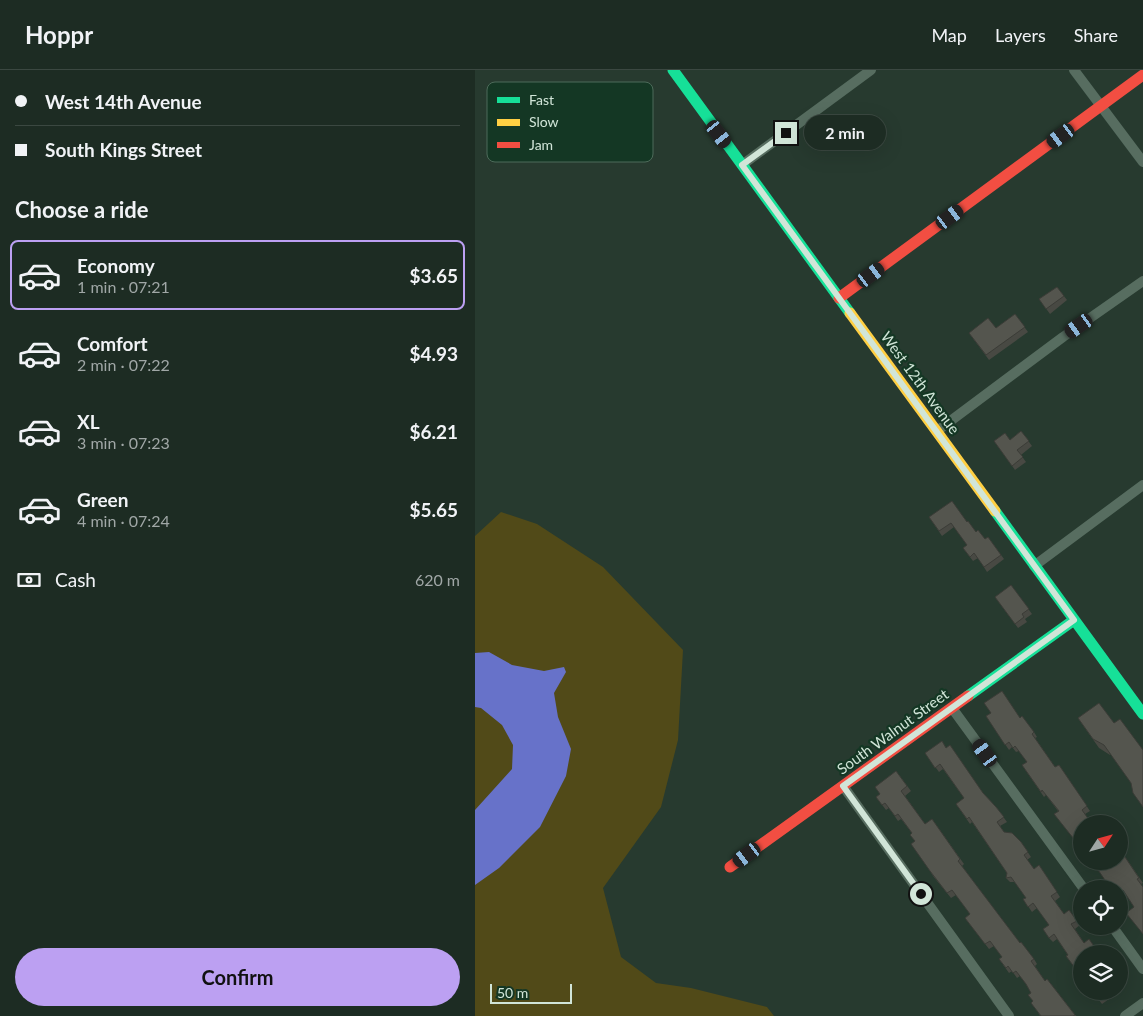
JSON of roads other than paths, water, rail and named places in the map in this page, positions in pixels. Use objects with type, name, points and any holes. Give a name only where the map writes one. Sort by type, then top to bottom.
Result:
[{"type":"main road","name":"West 12th Avenue","points":[[673,70],[1074,620],[1139,699],[1143,714]]},
{"type":"main road","points":[[839,298],[1101,107],[1143,74]]},
{"type":"main road","name":"South Walnut Street","points":[[730,867],[1074,620]]},
{"type":"street","points":[[742,165],[871,70]]},
{"type":"street","points":[[1074,70],[1143,162]]},
{"type":"street","points":[[937,431],[1063,337],[1143,281]]},
{"type":"street","points":[[1034,566],[1143,485]]},
{"type":"street","points":[[952,708],[1077,880]]},
{"type":"street","points":[[843,786],[1009,1016]]},
{"type":"street","points":[[1118,935],[1143,969]]},
{"type":"street","points":[[1125,1016],[1143,1003]]},
{"type":"water","points":[[489,652],[512,665],[544,671],[564,667],[566,672],[554,693],[558,717],[571,749],[566,776],[540,827],[499,868],[475,885],[475,810],[512,769],[513,745],[502,725],[481,708],[475,707],[475,653]]}]
